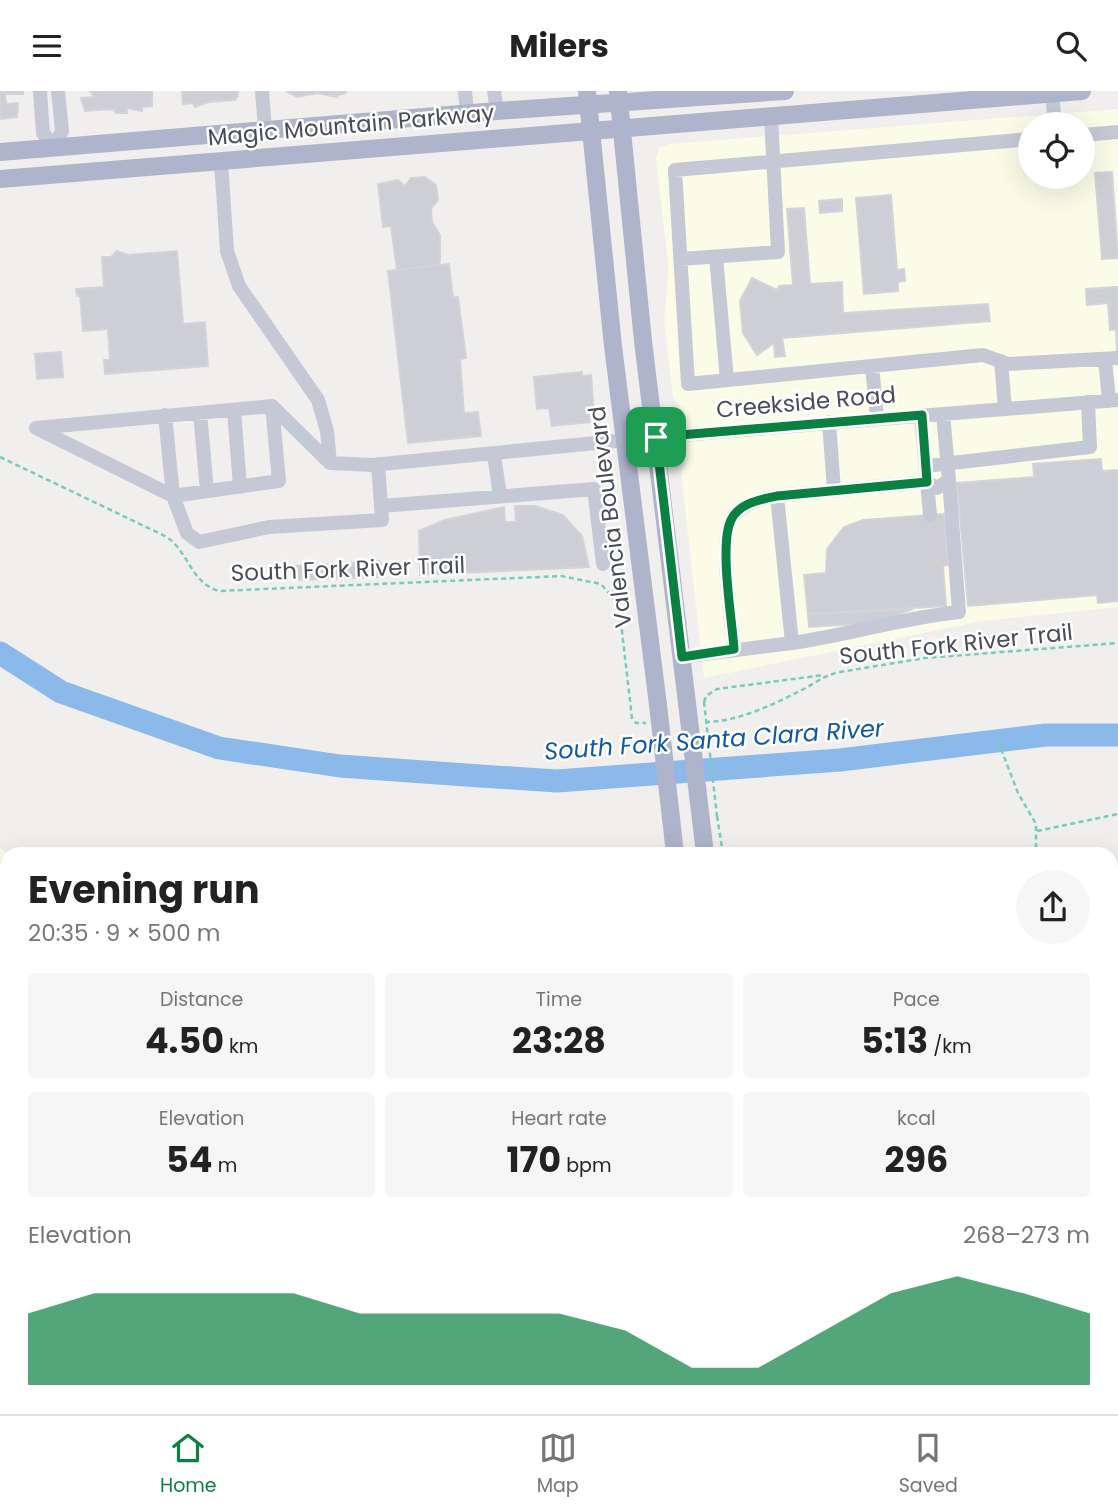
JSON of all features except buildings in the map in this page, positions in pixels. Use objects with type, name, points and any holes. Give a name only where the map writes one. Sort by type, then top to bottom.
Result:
[{"type":"main road","name":"Magic Mountain Parkway","points":[[0,152],[497,111],[588,97],[785,91]]},
{"type":"main road","name":"Magic Mountain Parkway","points":[[0,179],[592,129],[623,130],[983,95],[1082,91]]},
{"type":"main road","name":"Valencia Boulevard","points":[[588,97],[613,346],[627,440],[674,847]]},
{"type":"main road","points":[[619,98],[643,341],[682,657],[696,702],[709,818],[706,847]]},
{"type":"street","points":[[40,91],[43,132],[54,148]]},
{"type":"street","points":[[54,148],[62,131],[58,91]]},
{"type":"street","points":[[262,91],[265,130]]},
{"type":"street","points":[[465,91],[467,113]]},
{"type":"street","points":[[494,91],[497,111]]},
{"type":"street","points":[[1052,93],[1054,112]]},
{"type":"street","points":[[681,259],[778,252],[771,117]]},
{"type":"street","points":[[1095,134],[1118,132]]},
{"type":"street","points":[[1018,140],[675,170],[688,384],[984,355],[1008,364],[1112,359],[1113,400]]},
{"type":"street","points":[[220,162],[227,251],[239,286],[318,400],[327,431],[330,463]]},
{"type":"street","points":[[716,257],[727,380]]},
{"type":"street","points":[[1000,361],[1004,409]]},
{"type":"street","points":[[872,366],[877,418]]},
{"type":"street","name":"Creekside Road","points":[[330,463],[378,464],[656,437],[1113,400]]},
{"type":"street","points":[[926,466],[1090,447],[1088,402]]},
{"type":"street","points":[[272,406],[330,463]]},
{"type":"street","points":[[272,406],[279,481],[173,496],[36,428],[165,415],[272,406]]},
{"type":"street","points":[[234,410],[240,487]]},
{"type":"street","points":[[200,413],[207,491]]},
{"type":"street","points":[[682,657],[850,635],[916,617],[959,612],[949,569],[949,480],[943,414]]},
{"type":"street","points":[[165,415],[173,496],[187,533],[199,542],[269,527],[382,520],[378,464]]},
{"type":"street","points":[[922,415],[930,515]]},
{"type":"street","points":[[829,422],[834,490]]},
{"type":"street","points":[[494,454],[500,496]]},
{"type":"street","points":[[734,649],[726,539],[732,517],[753,500],[927,482],[937,488],[949,480]]},
{"type":"street","points":[[382,506],[594,489],[603,564]]},
{"type":"street","points":[[777,496],[792,643]]},
{"type":"path","name":"South Fork River Trail","points":[[0,457],[167,537],[183,552],[199,581],[219,591],[561,576],[588,579],[611,592]]},
{"type":"path","points":[[625,674],[621,617],[611,592],[633,587]]},
{"type":"path","name":"South Fork River Trail","points":[[802,690],[828,674],[925,659],[1118,643]]},
{"type":"path","points":[[720,847],[709,818],[696,702],[718,689],[828,674]]},
{"type":"path","points":[[998,741],[1018,793],[1037,831],[1036,847]]},
{"type":"path","points":[[1037,831],[1118,814]]},
{"type":"shaded area","points":[[1118,109],[1118,607],[982,621],[704,678],[681,472],[685,464],[683,410],[673,398],[664,320],[669,269],[656,160],[659,148],[669,144],[1018,117],[1018,189],[1095,189],[1095,112],[1080,112]]},
{"type":"waterway","name":"South Fork Santa Clara River","points":[[0,653],[61,692],[219,748],[340,766],[557,781],[840,760],[1046,735],[1118,735]]},
{"type":"tunnel","points":[[930,515],[934,563],[943,569]]},
{"type":"route","points":[[922,415],[927,482],[753,500],[732,517],[726,539],[734,649],[682,657],[656,437],[922,415]]}]
